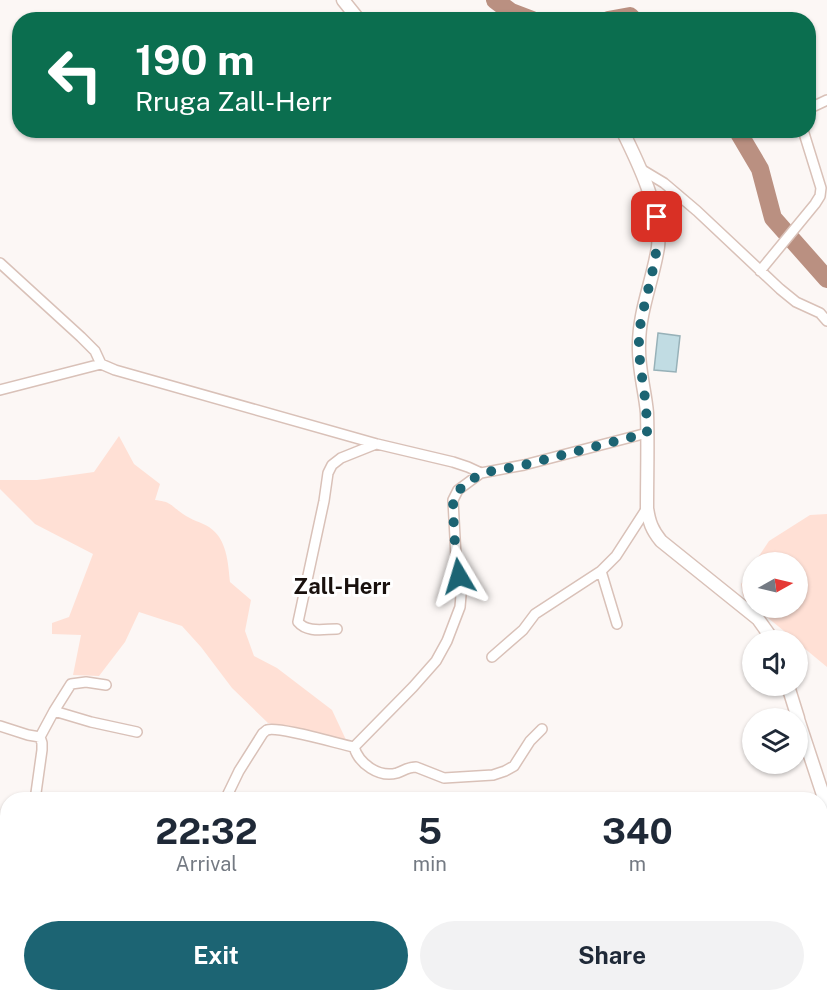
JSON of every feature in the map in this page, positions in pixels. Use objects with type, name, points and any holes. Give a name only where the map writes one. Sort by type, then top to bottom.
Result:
[{"type":"street","points":[[343,0],[353,12]]},
{"type":"street","points":[[626,138],[653,202],[658,232],[657,248],[640,327],[639,344],[646,410],[649,520],[653,531],[661,541],[758,619],[765,630]]},
{"type":"street","points":[[760,271],[815,204],[819,196],[821,188],[805,138]]},
{"type":"street","points":[[639,168],[664,183],[697,211],[796,302],[820,313],[827,321]]},
{"type":"street","points":[[0,263],[81,337],[95,351],[101,364]]},
{"type":"street","points":[[0,390],[101,364],[115,370],[377,444],[460,464],[482,473]]},
{"type":"street","points":[[354,747],[436,661],[447,641],[460,607],[461,595],[453,512],[453,500],[459,490],[482,473],[524,465],[647,433]]},
{"type":"street","points":[[337,629],[310,630],[302,627],[298,622],[328,473],[332,465],[341,458],[377,444]]},
{"type":"street","points":[[492,657],[523,630],[535,614],[601,571],[616,556],[647,508]]},
{"type":"street","points":[[601,571],[617,624]]},
{"type":"street","points":[[36,792],[42,750],[40,737],[71,684],[86,682],[106,685]]},
{"type":"street","points":[[54,711],[101,725],[137,732]]},
{"type":"street","points":[[0,726],[40,737]]},
{"type":"street","points":[[229,792],[239,771],[263,733],[268,729],[302,734],[354,747]]},
{"type":"street","points":[[354,747],[356,754],[364,763],[378,773],[387,775],[399,773],[411,767],[423,769],[444,778],[493,775],[514,766],[530,741],[542,729]]},
{"type":"street","points":[[808,749],[822,792]]},
{"type":"shaded area","points":[[119,436],[134,464],[160,484],[155,500],[170,504],[186,516],[209,527],[220,538],[226,552],[230,582],[251,600],[245,631],[254,656],[277,668],[332,710],[347,742],[268,723],[232,688],[182,626],[139,612],[125,642],[99,676],[73,675],[81,635],[52,634],[52,623],[69,617],[93,554],[35,524],[0,489],[0,480],[37,480],[94,472]]},
{"type":"shaded area","points":[[827,514],[827,667],[808,651],[808,630],[783,630],[768,618],[808,618],[808,552],[762,552],[769,541],[810,515]]},
{"type":"building","points":[[658,333],[680,336],[676,372],[654,370]]},
{"type":"waterway","points":[[495,0],[511,12]]},
{"type":"waterway","points":[[742,138],[760,169],[773,218],[827,279]]},
{"type":"district","name":"Zall-Herr","points":[[342,586]]},
{"type":"route","points":[[459,576],[453,500],[468,482],[482,473],[524,465],[647,433],[639,344],[640,327],[657,248],[657,217]]}]
